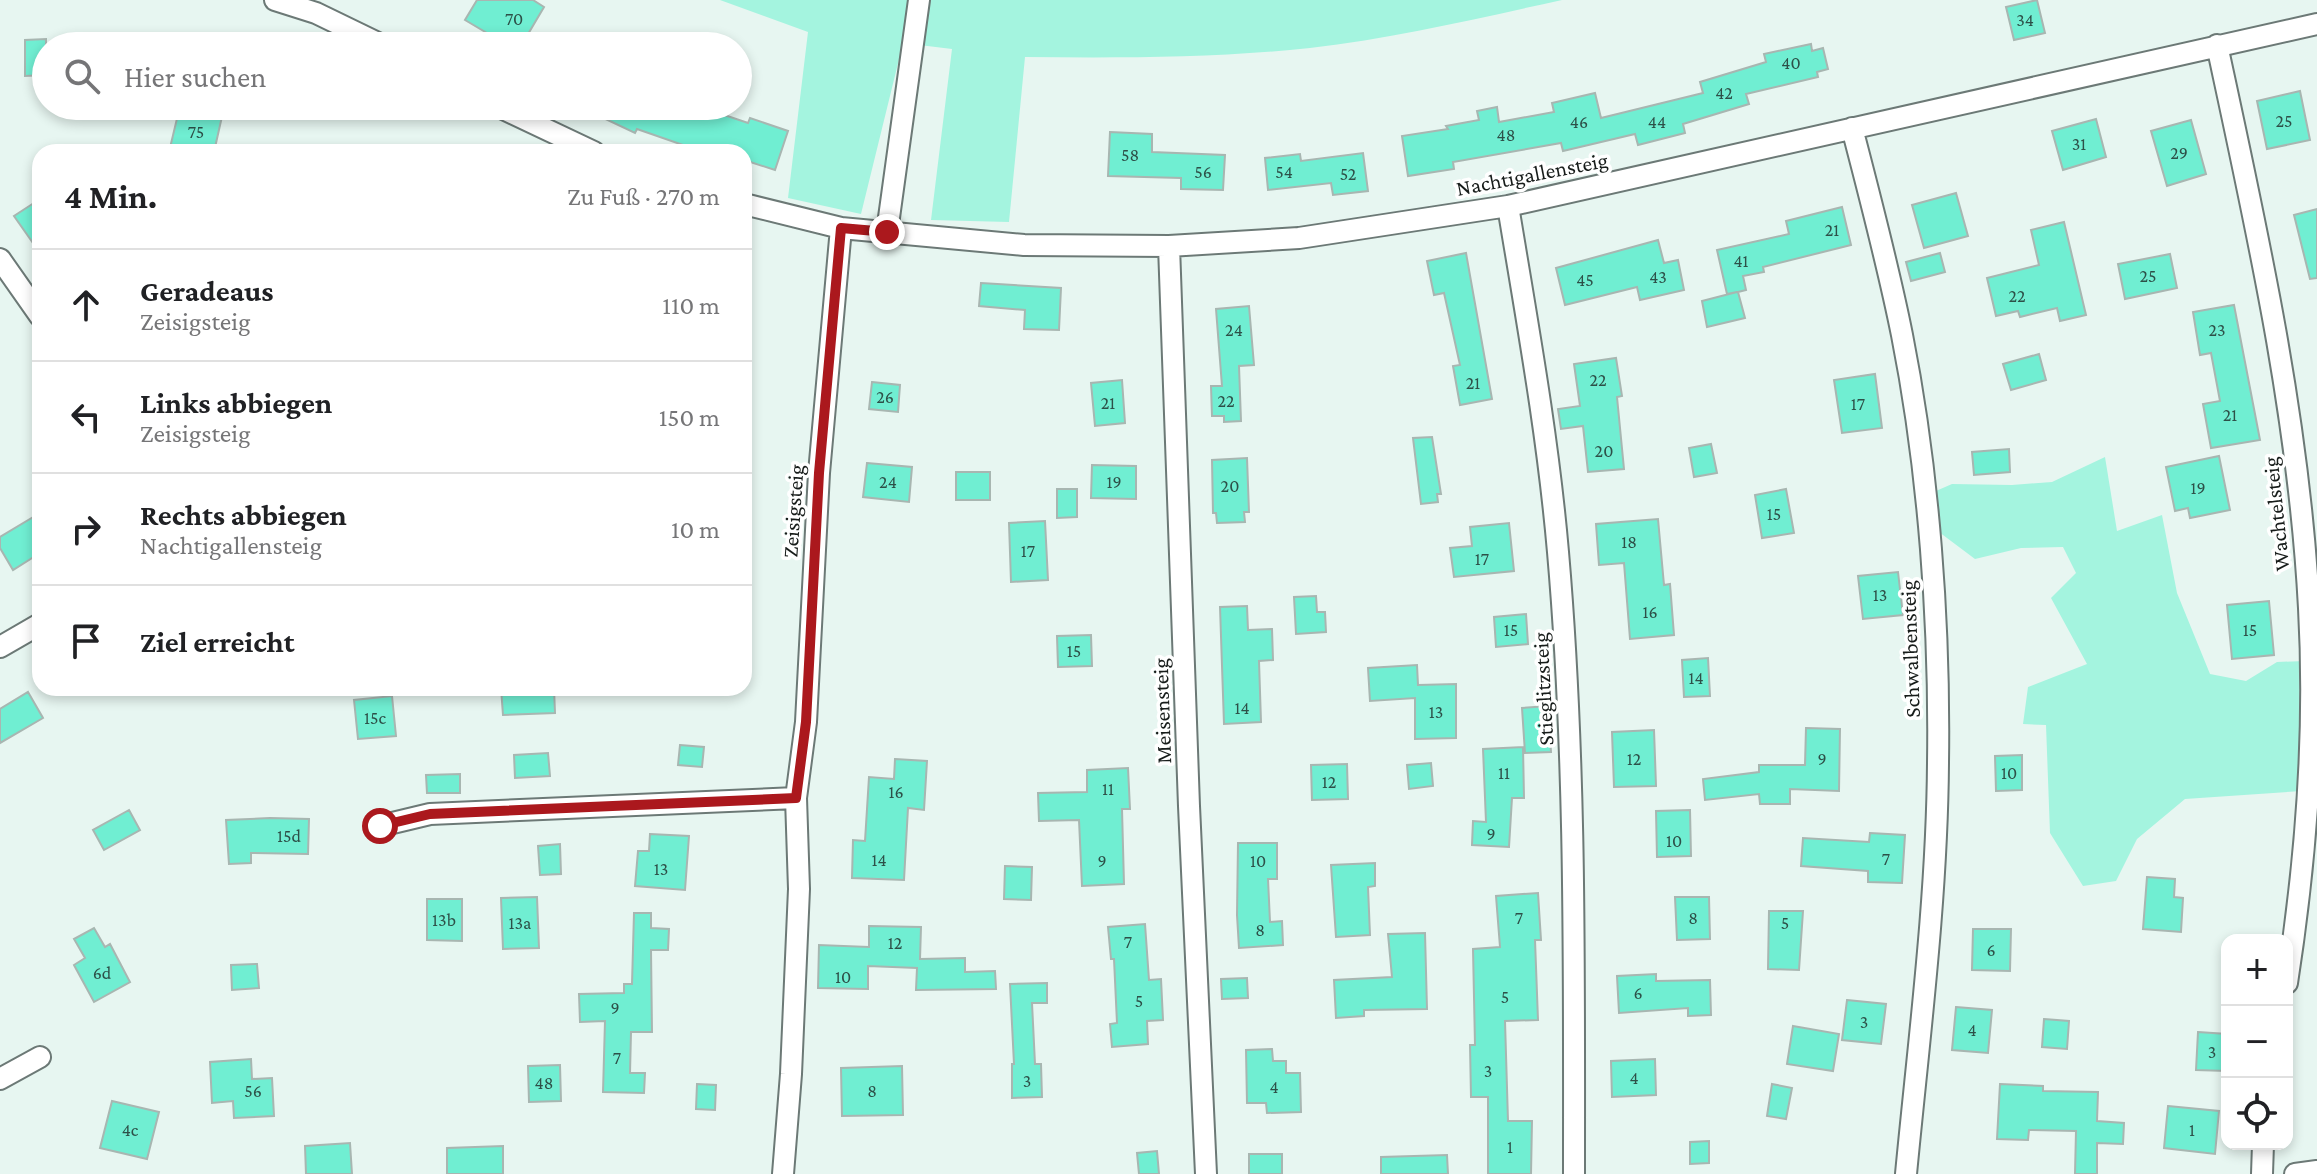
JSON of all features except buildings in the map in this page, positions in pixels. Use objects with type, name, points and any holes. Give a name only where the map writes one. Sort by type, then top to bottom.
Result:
[{"type":"street","points":[[275,0],[316,13],[355,32]]},
{"type":"street","points":[[887,232],[919,0]]},
{"type":"street","name":"Nachtigallensteig","points":[[752,206],[841,228],[1024,245],[1169,246],[1299,238],[1508,206],[2317,24]]},
{"type":"street","name":"Wachtelsteig","points":[[2217,45],[2266,269],[2287,395],[2309,610],[2310,738],[2293,942]]},
{"type":"street","points":[[527,120],[577,144]]},
{"type":"street","name":"Schwalbensteig","points":[[1852,128],[1903,337],[1924,477],[1934,621],[1938,763],[1931,912],[1906,1174]]},
{"type":"street","name":"Stieglitzsteig","points":[[1508,206],[1551,483],[1564,631],[1572,797],[1574,1174]]},
{"type":"street","name":"Zeisigsteig","points":[[783,1174],[799,889],[796,798],[806,722],[819,473],[841,228]]},
{"type":"street","name":"Meisensteig","points":[[1169,246],[1206,1174]]},
{"type":"street","points":[[0,259],[32,305]]},
{"type":"street","points":[[0,647],[32,629]]},
{"type":"street","points":[[380,826],[430,814],[796,798]]},
{"type":"street","points":[[0,1079],[40,1057]]},
{"type":"street","points":[[2262,1174],[2263,1150]]},
{"type":"street","points":[[2295,1174],[2317,1171]]},
{"type":"green space","points":[[720,0],[1562,0],[1405,33],[1310,48],[1203,56],[1025,57],[1009,222],[931,220],[952,49],[903,43],[861,214],[788,198],[808,32]]},
{"type":"green space","points":[[2105,457],[2117,531],[2162,515],[2177,593],[2210,674],[2246,681],[2277,662],[2305,661],[2302,791],[2185,799],[2137,839],[2116,881],[2083,886],[2050,833],[2046,725],[2023,724],[2028,687],[2087,664],[2051,598],[2076,573],[2063,547],[2021,548],[1975,559],[1931,526],[1929,494],[1952,484],[2052,482]]},
{"type":"route","points":[[380,826],[430,814],[796,798],[806,722],[819,473],[841,228],[887,232]]}]
